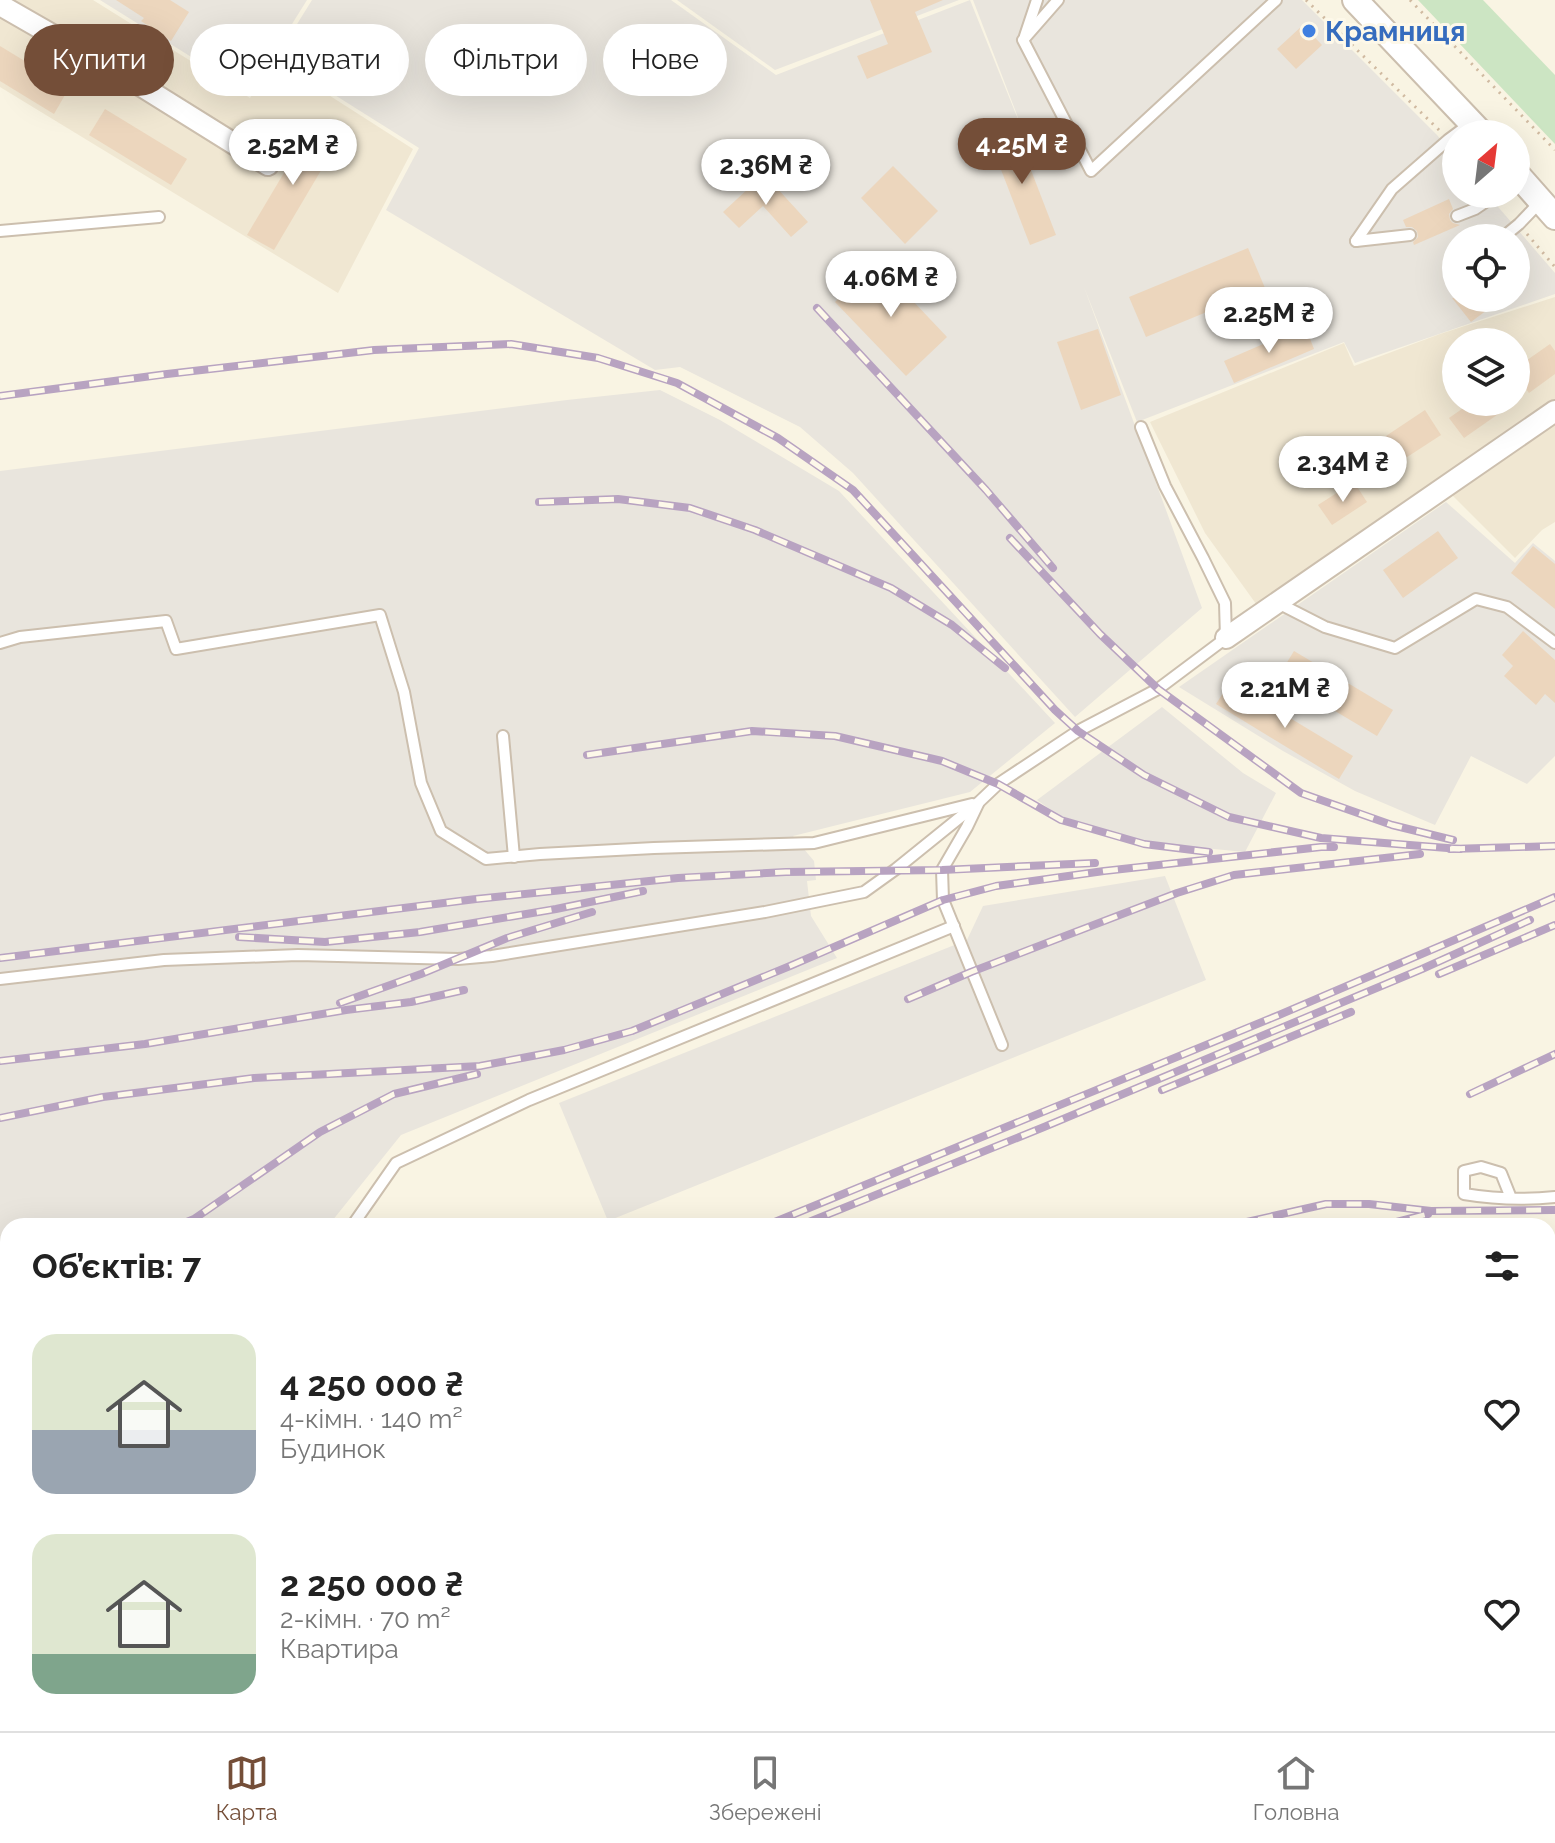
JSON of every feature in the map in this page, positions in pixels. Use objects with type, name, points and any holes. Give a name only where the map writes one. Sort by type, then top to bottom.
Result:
[{"type":"street","points":[[1355,0],[1468,120]]},
{"type":"street","points":[[0,5],[143,87],[268,165]]},
{"type":"street","points":[[1530,190],[1548,209]]},
{"type":"street","points":[[1226,638],[1555,411]]},
{"type":"lane","points":[[1037,0],[1023,40],[1091,171],[1276,0]]},
{"type":"lane","points":[[1023,40],[1058,0]]},
{"type":"lane","points":[[1410,235],[1356,241],[1392,189],[1442,145]]},
{"type":"lane","points":[[1457,216],[1476,208]]},
{"type":"lane","points":[[1519,224],[1548,209]]},
{"type":"lane","points":[[0,231],[159,217]]},
{"type":"lane","points":[[0,979],[164,960],[298,955],[458,959],[492,956],[765,912],[864,892],[998,784],[1078,731],[1158,689],[1226,638],[1225,603],[1165,486],[1141,427]]},
{"type":"lane","points":[[1276,602],[1325,627],[1395,648],[1476,599],[1507,607],[1555,643]]},
{"type":"lane","points":[[0,643],[20,637],[166,621],[176,649],[380,615],[404,692],[421,783],[441,831],[486,859],[654,848],[814,843],[979,802]]},
{"type":"lane","points":[[503,736],[514,857]]},
{"type":"lane","points":[[979,802],[942,870],[943,900],[1002,1045]]},
{"type":"lane","points":[[358,1218],[396,1163],[529,1100],[954,926]]},
{"type":"lane","points":[[1511,1198],[1501,1173],[1481,1167],[1464,1171],[1464,1194],[1511,1198],[1536,1199],[1555,1197]]},
{"type":"path","points":[[1306,0],[1442,133]]},
{"type":"path","points":[[1410,0],[1555,150]]},
{"type":"shaded area","points":[[0,0],[93,0],[131,24],[24,24],[24,96],[174,96],[174,51],[190,61],[190,96],[330,96],[413,149],[338,293],[0,87]]},
{"type":"shaded area","points":[[100,0],[307,0],[292,24],[190,24],[190,56],[174,46],[174,24],[138,24]]},
{"type":"shaded area","points":[[312,0],[671,0],[705,24],[603,24],[603,96],[727,96],[727,40],[776,75],[970,0],[1032,154],[973,0],[1302,0],[1442,141],[1442,208],[1499,208],[1513,224],[1442,224],[1442,312],[1503,312],[1456,328],[1442,328],[1442,333],[1355,363],[1344,342],[1137,422],[1084,287],[1202,608],[1075,717],[853,473],[800,427],[680,367],[655,370],[386,210],[419,148],[336,96],[409,96],[409,24],[297,24]]},
{"type":"shaded area","points":[[677,0],[959,0],[775,70],[727,36],[727,24],[711,24]]},
{"type":"shaded area","points":[[1530,244],[1555,273],[1555,294],[1530,303]]},
{"type":"shaded area","points":[[1555,297],[1555,522],[1542,530],[1515,558],[1439,482],[1259,608],[1205,533],[1150,422],[1344,343],[1354,366],[1442,333],[1442,416],[1530,416],[1530,328],[1459,328],[1508,312],[1530,312],[1530,305]]},
{"type":"shaded area","points":[[660,390],[720,420],[839,491],[1055,723],[970,792],[793,836],[814,861],[816,880],[807,881],[811,916],[837,958],[401,1135],[334,1218],[0,1218],[0,471]]},
{"type":"shaded area","points":[[1446,502],[1515,563],[1533,543],[1555,561],[1555,756],[1527,784],[1471,756],[1435,825],[1355,791],[1179,687]]},
{"type":"shaded area","points":[[1162,707],[1243,773],[1276,793],[1245,852],[1152,843],[1058,815],[1037,800]]},
{"type":"shaded area","points":[[1165,876],[1206,980],[615,1218],[607,1218],[559,1103],[967,940],[983,906]]},
{"type":"green space","points":[[1418,0],[1483,0],[1555,75],[1555,144]]},
{"type":"building","points":[[116,0],[170,0],[189,12],[174,36],[174,24],[146,24],[141,21],[144,18]]},
{"type":"building","points":[[870,0],[943,0],[915,12],[932,52],[867,79],[857,56],[888,44]]},
{"type":"building","points":[[1303,25],[1322,45],[1296,69],[1277,49]]},
{"type":"building","points":[[0,46],[24,61],[24,96],[0,81]]},
{"type":"building","points":[[25,96],[64,96],[54,114]]},
{"type":"building","points":[[105,109],[187,159],[171,185],[89,135]]},
{"type":"building","points":[[313,124],[339,140],[274,250],[247,235]]},
{"type":"building","points":[[1014,126],[1056,235],[1030,245],[988,136]]},
{"type":"building","points":[[893,166],[938,211],[905,244],[861,198]]},
{"type":"building","points":[[764,174],[808,222],[791,237],[763,206],[739,228],[723,212]]},
{"type":"building","points":[[1442,202],[1442,208],[1453,208],[1450,220],[1456,224],[1442,224],[1442,233],[1414,245],[1417,231],[1406,227],[1403,220]]},
{"type":"building","points":[[1248,248],[1265,288],[1146,337],[1129,297]]},
{"type":"building","points":[[876,262],[947,337],[906,376],[835,302]]},
{"type":"building","points":[[1463,312],[1484,312],[1471,322]]},
{"type":"building","points":[[1305,326],[1314,349],[1234,383],[1224,361]]},
{"type":"building","points":[[1098,329],[1121,395],[1081,410],[1057,342]]},
{"type":"building","points":[[1550,344],[1555,351],[1555,374],[1530,392],[1530,358]]},
{"type":"building","points":[[1425,410],[1441,435],[1381,474],[1365,450]]},
{"type":"building","points":[[1452,416],[1495,416],[1464,438],[1449,418]]},
{"type":"building","points":[[1354,482],[1367,502],[1332,525],[1318,505]]},
{"type":"building","points":[[1438,531],[1458,558],[1403,598],[1383,570]]},
{"type":"building","points":[[1533,546],[1555,564],[1555,609],[1511,573]]},
{"type":"building","points":[[1523,631],[1555,660],[1555,703],[1545,694],[1536,705],[1504,676],[1513,666],[1502,655]]},
{"type":"building","points":[[1294,651],[1393,710],[1377,736],[1278,677]]},
{"type":"building","points":[[1230,682],[1353,756],[1339,779],[1216,704]]},
{"type":"railway","points":[[817,308],[986,490],[1053,568]]},
{"type":"railway","points":[[0,396],[374,350],[511,344],[598,358],[677,383],[778,438],[853,490],[1055,710],[1078,731],[1144,775],[1229,817],[1321,838],[1460,849]]},
{"type":"railway","points":[[539,502],[618,499],[690,508],[755,530],[891,588],[952,625],[1005,668]]},
{"type":"railway","points":[[1010,538],[1100,634],[1158,689],[1301,793],[1392,825],[1453,840]]},
{"type":"railway","points":[[587,755],[752,731],[835,736],[942,761],[998,784],[1061,820],[1144,844],[1209,852]]},
{"type":"railway","points":[[1450,849],[1555,846]]},
{"type":"railway","points":[[0,1118],[103,1097],[254,1078],[480,1066],[564,1050],[632,1031],[943,900],[996,886],[1104,871],[1334,847]]},
{"type":"railway","points":[[908,999],[1177,893],[1234,875],[1420,854]]},
{"type":"railway","points":[[0,958],[476,899],[678,878],[1095,863]]},
{"type":"railway","points":[[239,937],[325,942],[420,932],[643,891]]},
{"type":"railway","points":[[784,1218],[1279,1015],[1555,897]]},
{"type":"railway","points":[[340,1003],[507,938],[592,912]]},
{"type":"railway","points":[[819,1218],[1422,969],[1530,920]]},
{"type":"railway","points":[[1439,974],[1555,925]]},
{"type":"railway","points":[[0,1061],[145,1044],[411,1002],[464,990]]},
{"type":"railway","points":[[1162,1090],[1351,1012]]},
{"type":"railway","points":[[1470,1094],[1555,1054]]},
{"type":"railway","points":[[195,1218],[320,1132],[394,1094],[477,1074]]},
{"type":"railway","points":[[1264,1218],[1326,1204],[1369,1204],[1431,1211],[1555,1210]]},
{"type":"railway","points":[[1412,1218],[1428,1214]]},
{"type":"place","name":"Крамниця","points":[[1309,31]]}]
